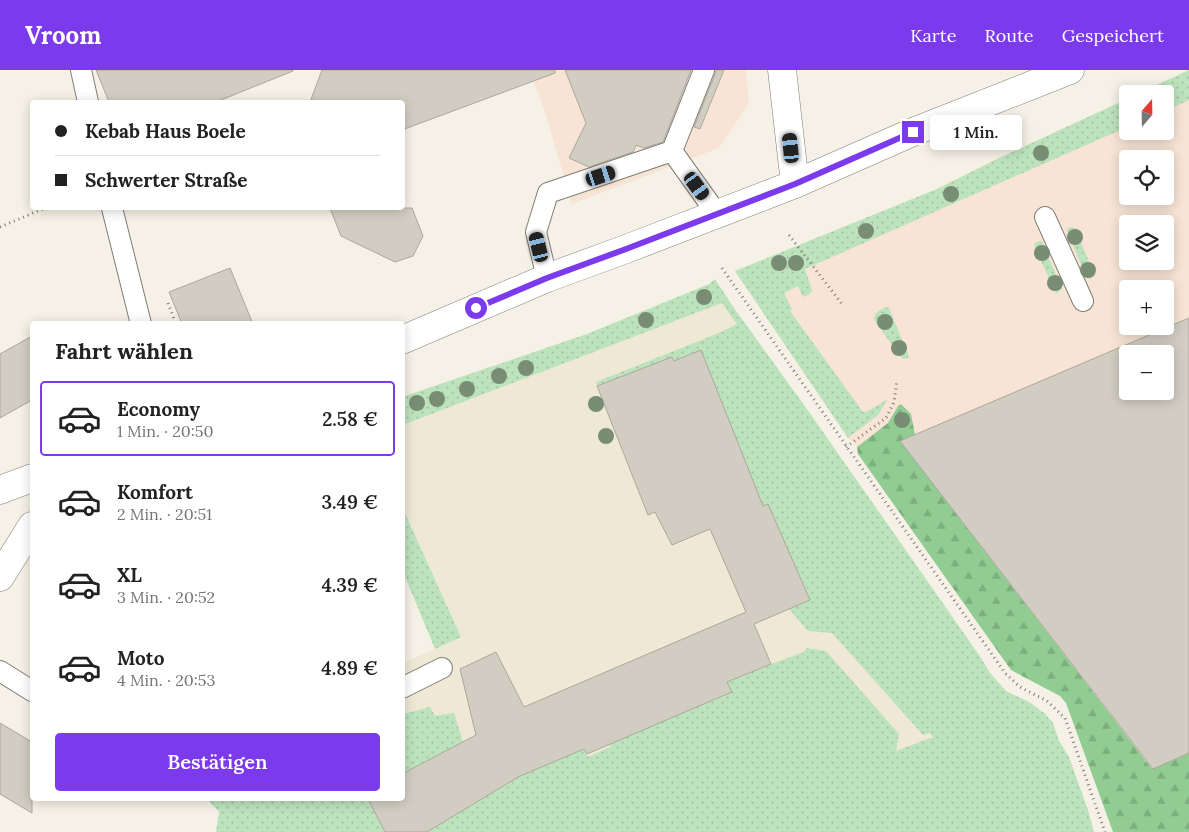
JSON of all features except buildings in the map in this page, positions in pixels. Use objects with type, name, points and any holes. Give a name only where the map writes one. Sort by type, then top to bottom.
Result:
[{"type":"street","points":[[782,70],[795,184]]},
{"type":"street","points":[[405,339],[547,278],[795,184],[913,132],[1070,70]]},
{"type":"street","points":[[0,490],[30,479]]},
{"type":"street","points":[[0,577],[30,529]]},
{"type":"lane","points":[[81,70],[88,100]]},
{"type":"lane","points":[[547,278],[536,232],[548,193],[672,151],[704,70]]},
{"type":"lane","points":[[672,151],[717,214]]},
{"type":"lane","points":[[112,210],[140,321]]},
{"type":"lane","points":[[1045,217],[1083,301]]},
{"type":"lane","points":[[405,686],[442,668]]},
{"type":"lane","points":[[0,671],[30,690]]},
{"type":"path","points":[[0,226],[40,210]]},
{"type":"path","points":[[789,235],[842,304]]},
{"type":"path","points":[[722,268],[1005,673],[1020,687],[1047,701],[1064,718],[1105,832]]},
{"type":"path","points":[[846,447],[886,418],[894,402],[897,381]]},
{"type":"shaded area","points":[[529,70],[746,70],[749,103],[719,148],[572,204],[545,112]]},
{"type":"shaded area","points":[[1189,70],[1189,753],[1099,792],[1066,703],[1060,696],[1011,670],[858,454],[857,447],[848,438],[735,271],[937,189],[1119,103],[1119,140],[1174,140],[1174,85],[1157,85]]},
{"type":"shaded area","points":[[728,300],[899,540],[990,673],[1006,691],[1029,702],[1044,713],[1053,723],[1059,741],[1069,757],[827,832],[341,832],[294,801],[405,801],[405,662],[461,637],[405,511],[405,424]]},
{"type":"green space","points":[[1189,70],[1189,100],[1174,107],[1174,85],[1157,85]]},
{"type":"green space","points":[[1119,103],[1119,131],[805,269],[812,290],[810,294],[803,297],[798,286],[784,293],[792,309],[790,311],[863,412],[888,399],[878,415],[848,438],[735,271],[937,189]]},
{"type":"green space","points":[[1068,228],[1075,228],[1095,276],[1090,279],[1087,278],[1067,231]]},
{"type":"green space","points":[[1040,241],[1062,289],[1057,293],[1034,245]]},
{"type":"green space","points":[[715,279],[990,673],[1006,691],[1029,702],[1044,713],[1053,723],[1059,741],[1069,757],[1094,832],[427,832],[541,763],[584,749],[588,757],[610,747],[605,735],[708,702],[731,692],[727,682],[804,652],[807,648],[826,651],[899,734],[896,751],[933,737],[930,733],[923,735],[832,633],[808,631],[789,609],[809,600],[768,504],[763,506],[701,350],[674,361],[672,357],[597,386],[596,382],[737,324],[722,303],[405,424],[405,396],[587,334],[709,284]]},
{"type":"green space","points":[[886,307],[889,308],[909,356],[908,358],[903,359],[901,357],[874,320],[876,313]]},
{"type":"green space","points":[[901,404],[911,414],[915,435],[901,442],[1152,769],[1189,753],[1189,832],[1113,832],[1066,703],[1060,696],[1011,670],[858,454],[857,447],[888,423]]},
{"type":"green space","points":[[405,513],[461,637],[435,649],[405,577]]},
{"type":"green space","points":[[430,707],[435,716],[454,713],[463,742],[405,773],[405,713]]},
{"type":"green space","points":[[209,801],[374,801],[370,803],[385,832],[216,832],[219,812]]},
{"type":"route","points":[[476,308],[547,278],[795,184],[913,132]]}]
